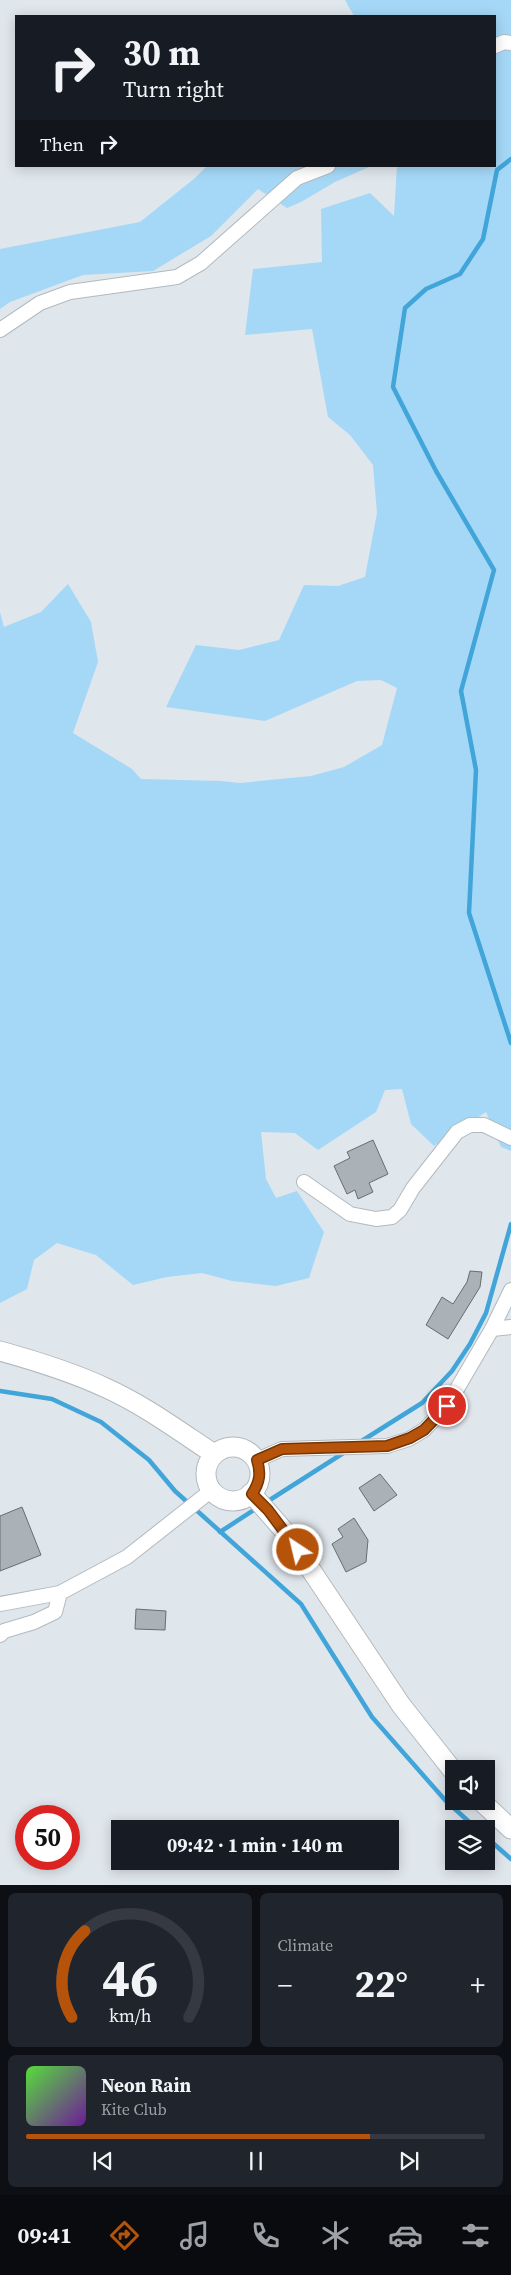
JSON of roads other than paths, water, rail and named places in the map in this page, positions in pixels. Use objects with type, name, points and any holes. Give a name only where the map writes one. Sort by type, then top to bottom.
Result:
[{"type":"main road","points":[[0,1351],[50,1365],[106,1388],[147,1410],[214,1454]]},
{"type":"main road","points":[[259,1501],[235,1501],[205,1495],[207,1468],[214,1454],[221,1449],[237,1447],[245,1449],[257,1460],[260,1469],[259,1501],[287,1534],[401,1705],[445,1761]]},
{"type":"main road","points":[[491,1810],[511,1829]]},
{"type":"street","points":[[496,46],[504,42],[511,43]]},
{"type":"street","points":[[0,330],[40,303],[70,292],[177,277],[201,263],[297,178],[325,167]]},
{"type":"street","points":[[304,1182],[350,1214],[376,1219],[392,1217],[400,1210],[413,1188],[457,1132],[470,1125],[484,1125],[511,1138]]},
{"type":"street","points":[[257,1460],[282,1449],[387,1446],[410,1438],[424,1430],[447,1406],[492,1329],[511,1290]]},
{"type":"street","points":[[492,1329],[511,1327]]},
{"type":"street","points":[[0,1604],[60,1593],[126,1557],[205,1495]]},
{"type":"street","points":[[0,1635],[4,1630],[34,1622],[56,1612],[60,1593]]},
{"type":"waterway","points":[[511,159],[497,170],[483,239],[460,274],[426,289],[405,308],[393,387],[436,471],[494,570],[461,691],[476,770],[469,913],[511,1043]]},
{"type":"waterway","points":[[360,1442],[422,1403],[452,1371],[470,1344],[486,1313],[511,1224]]},
{"type":"waterway","points":[[0,1391],[52,1399],[101,1422],[149,1460],[175,1491],[301,1604],[372,1717],[445,1800],[467,1820]]},
{"type":"waterway","points":[[265,1503],[345,1452]]},
{"type":"waterway","points":[[220,1532],[257,1508]]},
{"type":"waterway","points":[[495,1845],[511,1859]]}]
